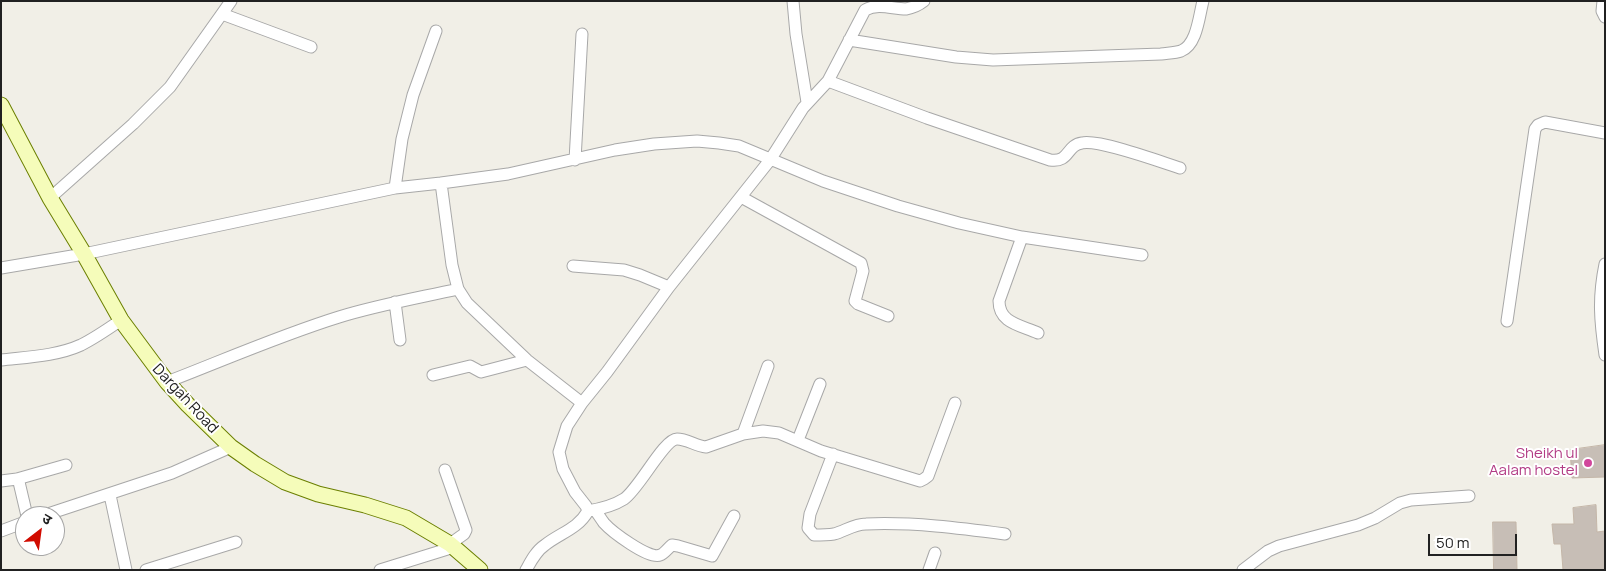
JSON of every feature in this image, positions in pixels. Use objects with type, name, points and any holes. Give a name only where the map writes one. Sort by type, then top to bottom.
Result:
[{"type":"street","points":[[50,198],[133,124],[170,87],[231,1]]},
{"type":"street","points":[[793,1],[796,34],[807,102]]},
{"type":"street","points":[[734,516],[712,556],[672,545],[660,555],[655,556],[642,550],[620,537],[586,506],[575,492],[563,469],[559,452],[567,426],[582,403],[669,287],[770,160],[793,121],[807,102],[828,81],[865,10],[881,6],[906,9],[924,1]]},
{"type":"street","points":[[849,40],[956,57],[993,60],[1180,52],[1187,48],[1194,37],[1202,1]]},
{"type":"street","points":[[1603,1],[1602,11],[1605,17]]},
{"type":"street","points":[[222,14],[311,47]]},
{"type":"street","points":[[395,188],[402,138],[413,95],[436,31]]},
{"type":"street","points":[[575,160],[582,34]]},
{"type":"street","points":[[828,81],[926,118],[1050,160],[1058,161],[1066,157],[1070,149],[1080,143],[1090,142],[1180,168]]},
{"type":"street","name":"Dargah Road","points":[[1,105],[50,198],[84,254],[120,320],[167,382],[231,447],[254,464],[285,482],[318,494],[365,505],[406,518],[452,546],[480,570]]},
{"type":"street","points":[[1506,321],[1534,129],[1538,124],[1545,122],[1605,133]]},
{"type":"street","points":[[1,268],[84,254],[395,188],[508,174],[615,150],[654,144],[697,141],[739,146],[823,181],[898,206],[959,223],[1022,237],[1142,254]]},
{"type":"street","points":[[442,183],[452,265],[458,289],[466,303],[527,360],[582,403]]},
{"type":"street","points":[[742,197],[860,263],[863,271],[855,301],[888,316]]},
{"type":"street","points":[[1022,237],[999,301],[999,311],[1006,319],[1038,333]]},
{"type":"street","points":[[1605,264],[1600,290],[1601,326],[1605,355]]},
{"type":"street","points":[[573,266],[624,270],[640,274],[669,287]]},
{"type":"street","points":[[167,382],[338,317],[395,302],[458,289]]},
{"type":"street","points":[[395,302],[400,340]]},
{"type":"street","points":[[1,360],[68,349],[80,345],[101,334],[120,320]]},
{"type":"street","points":[[433,375],[470,366],[481,372],[527,360]]},
{"type":"street","points":[[744,434],[768,366]]},
{"type":"street","points":[[798,440],[820,384]]},
{"type":"street","points":[[526,570],[539,549],[546,543],[575,526],[591,510],[605,508],[624,499],[633,491],[672,440],[678,438],[701,447],[706,447],[744,434],[763,431],[779,433],[833,454],[920,480],[928,476],[955,402]]},
{"type":"street","points":[[65,509],[172,473],[231,447]]},
{"type":"street","points":[[833,454],[810,514],[808,528],[814,534],[835,534],[850,527],[881,523],[966,529],[1005,534]]},
{"type":"street","points":[[1,481],[17,479],[66,465]]},
{"type":"street","points":[[380,570],[452,546],[464,534],[466,530],[445,470]]},
{"type":"street","points":[[17,479],[25,506]]},
{"type":"street","points":[[110,495],[126,570]]},
{"type":"street","points":[[1243,570],[1268,551],[1279,546],[1358,525],[1375,518],[1400,503],[1427,498],[1469,496]]},
{"type":"street","points":[[1,531],[15,526]]},
{"type":"street","points":[[146,570],[236,542]]},
{"type":"street","points":[[929,570],[935,553]]},
{"type":"building","name":"Sheikh ul Aalam hostel","points":[[1605,445],[1605,477],[1572,478],[1570,450]]},
{"type":"building","points":[[1596,505],[1597,532],[1605,531],[1605,570],[1563,570],[1561,544],[1554,544],[1552,524],[1574,524],[1573,508]]},
{"type":"building","points":[[1493,522],[1516,522],[1517,570],[1494,570]]},
{"type":"place","name":"Sheikh ul Aalam hostel","points":[[1588,463]]}]
